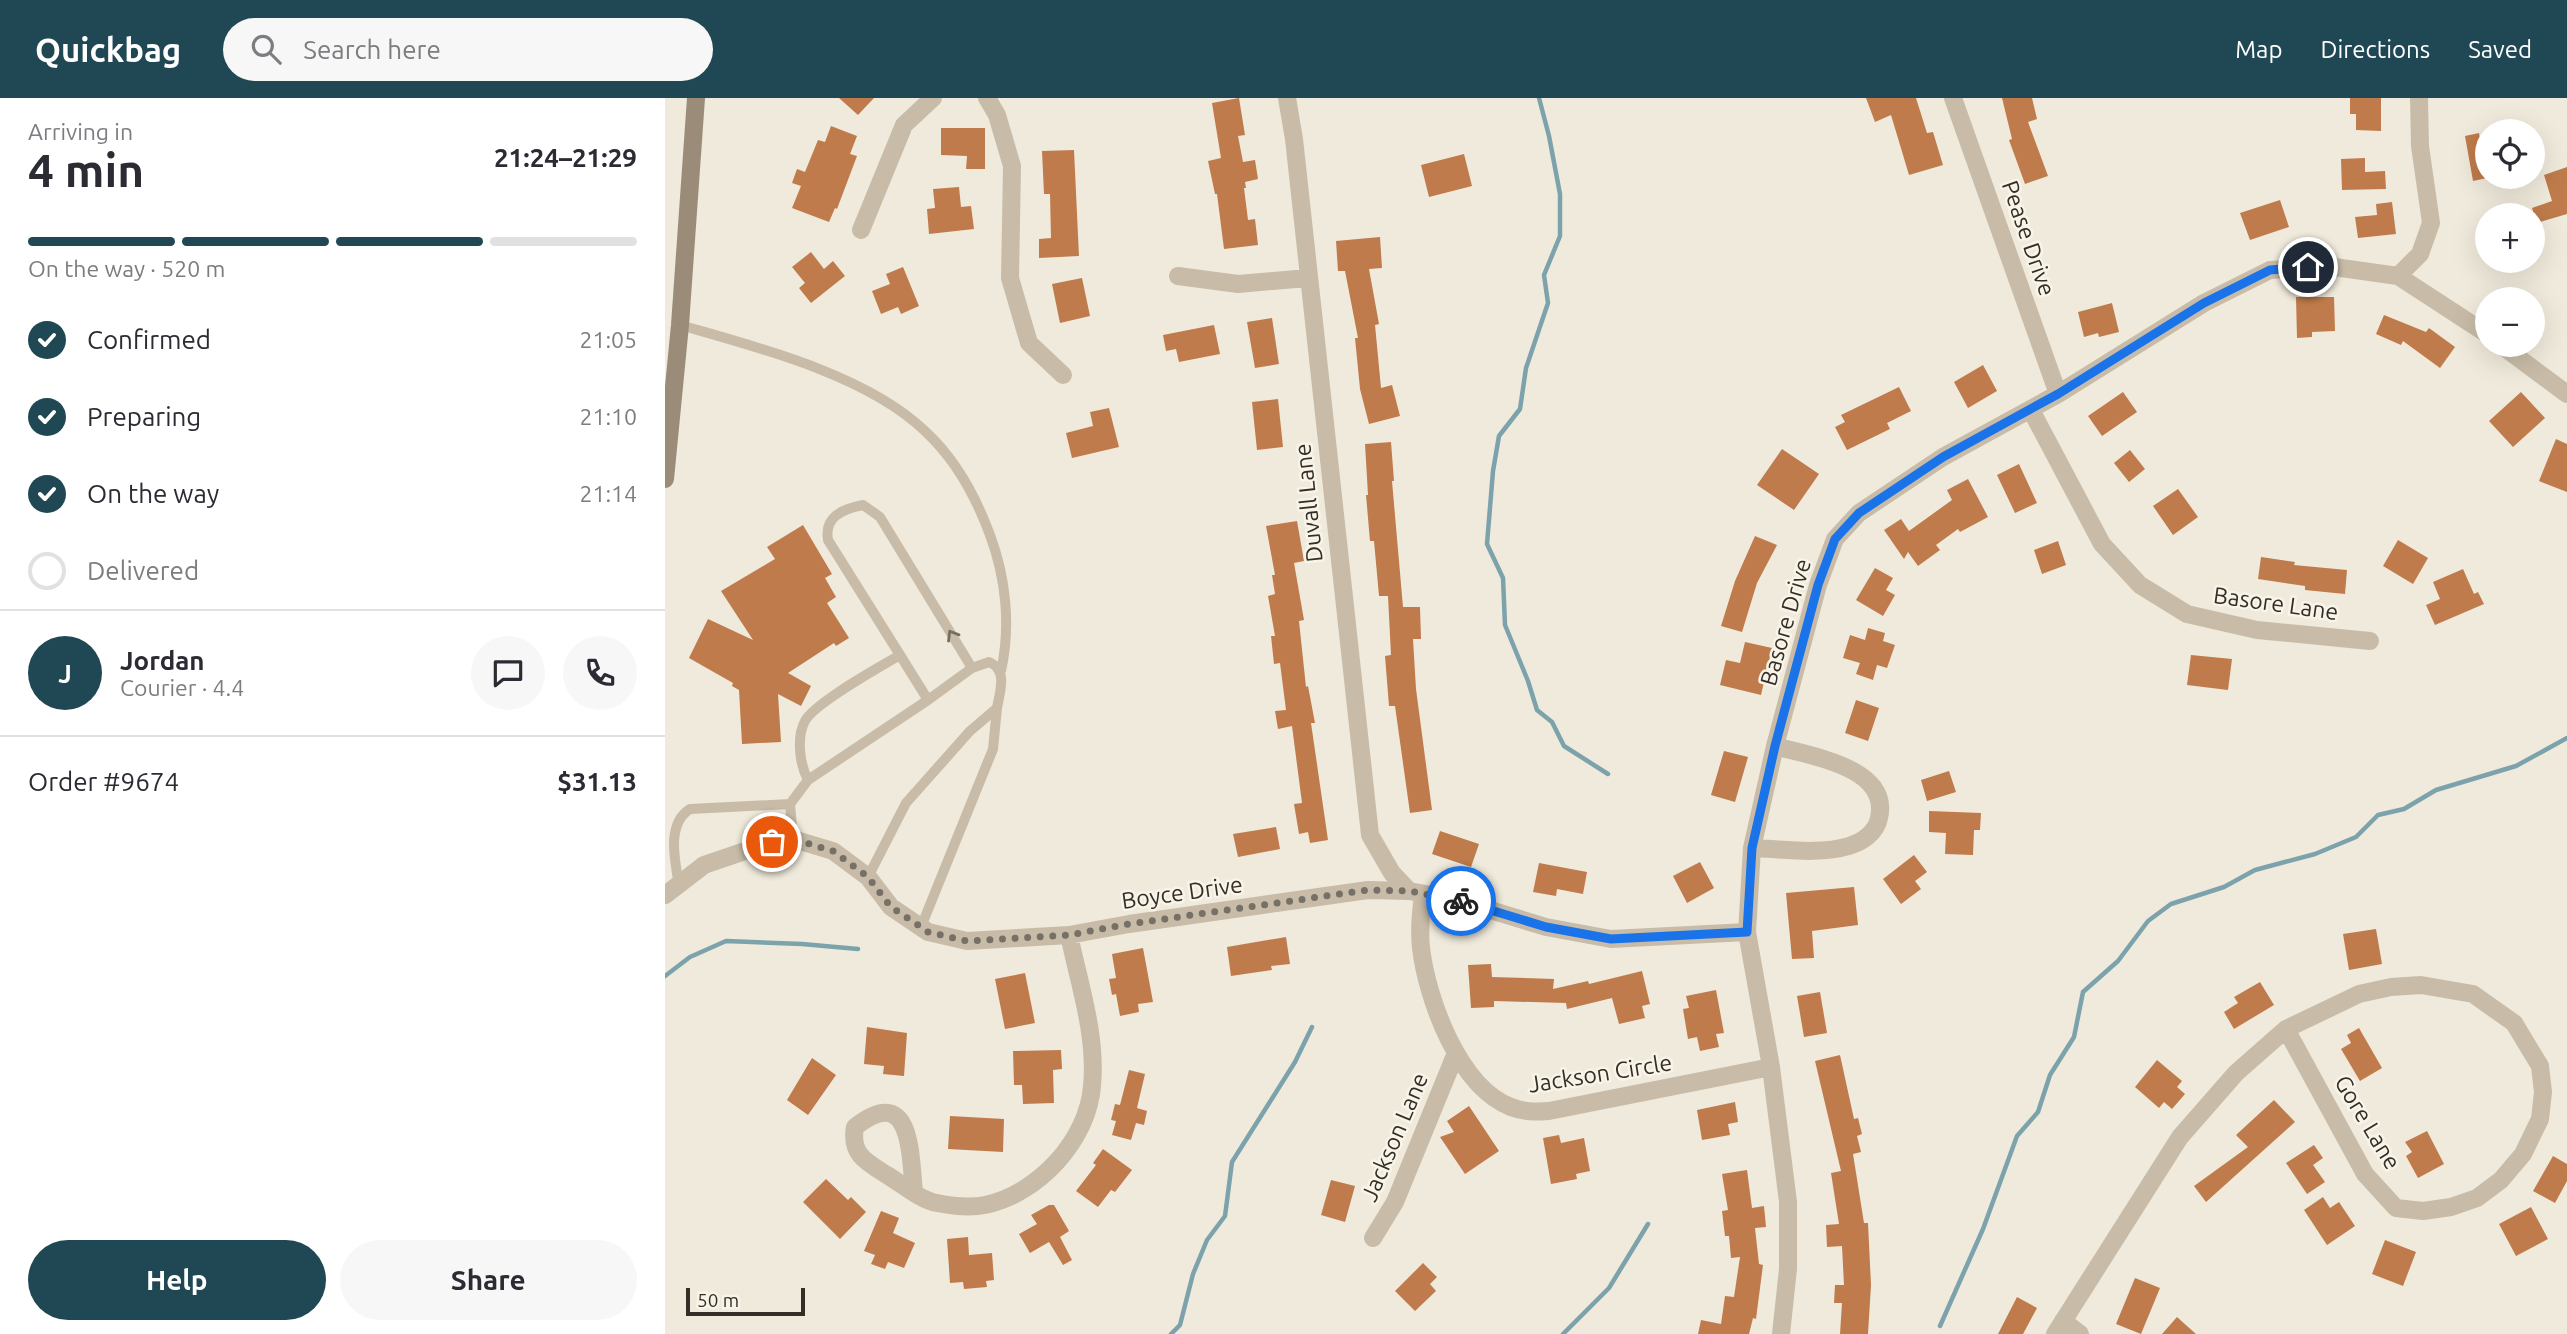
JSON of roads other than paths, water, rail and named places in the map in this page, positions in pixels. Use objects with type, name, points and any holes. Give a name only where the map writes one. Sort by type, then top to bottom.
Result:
[{"type":"main road","points":[[665,479],[680,325],[696,98]]},
{"type":"street","points":[[861,230],[904,125],[933,98]]},
{"type":"street","points":[[987,98],[997,115],[1012,166],[1010,278],[1030,343],[1063,375]]},
{"type":"street","name":"Duvall Lane","points":[[1287,98],[1294,139],[1370,835],[1392,873],[1416,892]]},
{"type":"street","name":"Pease Drive","points":[[1953,98],[2058,394]]},
{"type":"street","points":[[2398,276],[2420,254],[2431,223],[2420,146],[2419,98]]},
{"type":"street","name":"Basore Drive","points":[[1781,1334],[1788,1269],[1788,1202],[1771,1067],[1747,932],[1752,848],[1775,746],[1818,585],[1835,539],[1859,513],[1943,457],[2031,410],[2204,303],[2270,270],[2327,266],[2398,276],[2475,326]]},
{"type":"street","points":[[1178,276],[1238,284],[1308,278]]},
{"type":"street","points":[[2517,357],[2567,394]]},
{"type":"street","name":"Basore Lane","points":[[2031,410],[2102,544],[2140,585],[2187,614],[2257,630],[2370,641]]},
{"type":"street","points":[[1752,848],[1833,850],[1847,847],[1862,842],[1879,819],[1876,792],[1864,777],[1842,765],[1775,746]]},
{"type":"street","name":"Boyce Drive","points":[[672,890],[704,865],[772,842],[793,839],[833,851],[868,877],[891,907],[928,932],[967,941],[1069,935],[1368,890],[1416,892],[1454,899],[1546,927],[1611,939],[1747,932]]},
{"type":"street","name":"Jackson Circle","points":[[1416,892],[1421,950],[1434,1002],[1456,1053],[1478,1084],[1511,1107],[1530,1112],[1771,1067]]},
{"type":"street","points":[[914,1192],[908,1132],[902,1121],[881,1111],[869,1115],[855,1127],[855,1148],[866,1161],[914,1192],[933,1203],[960,1207],[985,1205],[1012,1195],[1037,1179],[1064,1154],[1084,1122],[1092,1088],[1092,1049],[1069,935]]},
{"type":"street","name":"Gore Lane","points":[[2059,1328],[2180,1138],[2236,1073],[2286,1029],[2359,994],[2391,987],[2421,985],[2473,994],[2514,1023],[2540,1066],[2543,1092],[2540,1119],[2523,1154],[2501,1180],[2477,1198],[2451,1207],[2423,1211],[2396,1208],[2365,1174],[2286,1029]]},
{"type":"street","name":"Jackson Lane","points":[[1373,1238],[1395,1202],[1456,1053]]},
{"type":"street","points":[[2059,1328],[2080,1334]]},
{"type":"lane","points":[[680,325],[764,349],[820,370],[882,399],[926,431],[955,465],[982,515],[998,557],[1006,612],[1006,645],[993,749],[921,927]]},
{"type":"lane","points":[[928,700],[828,540],[828,523],[848,508],[863,505],[880,517],[972,668]]},
{"type":"lane","points":[[808,780],[801,766],[802,730],[805,722],[820,706],[900,655]]},
{"type":"lane","points":[[793,839],[790,804],[808,780],[972,668],[989,662],[1001,671]]},
{"type":"lane","points":[[868,877],[906,803],[970,731],[997,708]]},
{"type":"lane","points":[[672,890],[678,820],[682,814],[690,809],[790,804]]},
{"type":"waterway","points":[[1539,98],[1560,194],[1560,236],[1544,275],[1548,303],[1526,368],[1520,409],[1499,436],[1487,544],[1503,578],[1505,625],[1537,710],[1552,722],[1564,746],[1608,774]]},
{"type":"waterway","points":[[1940,1326],[1983,1229],[2017,1136],[2038,1112],[2050,1075],[2074,1037],[2083,992],[2118,961],[2148,921],[2171,904],[2224,887],[2255,870],[2315,854],[2356,837],[2378,815],[2404,809],[2436,790],[2516,766],[2567,738]]},
{"type":"waterway","points":[[665,976],[690,957],[726,941],[858,949]]},
{"type":"waterway","points":[[1171,1334],[1180,1325],[1193,1274],[1207,1240],[1225,1216],[1232,1162],[1295,1062],[1312,1027]]},
{"type":"waterway","points":[[1563,1334],[1609,1288],[1648,1224]]}]
